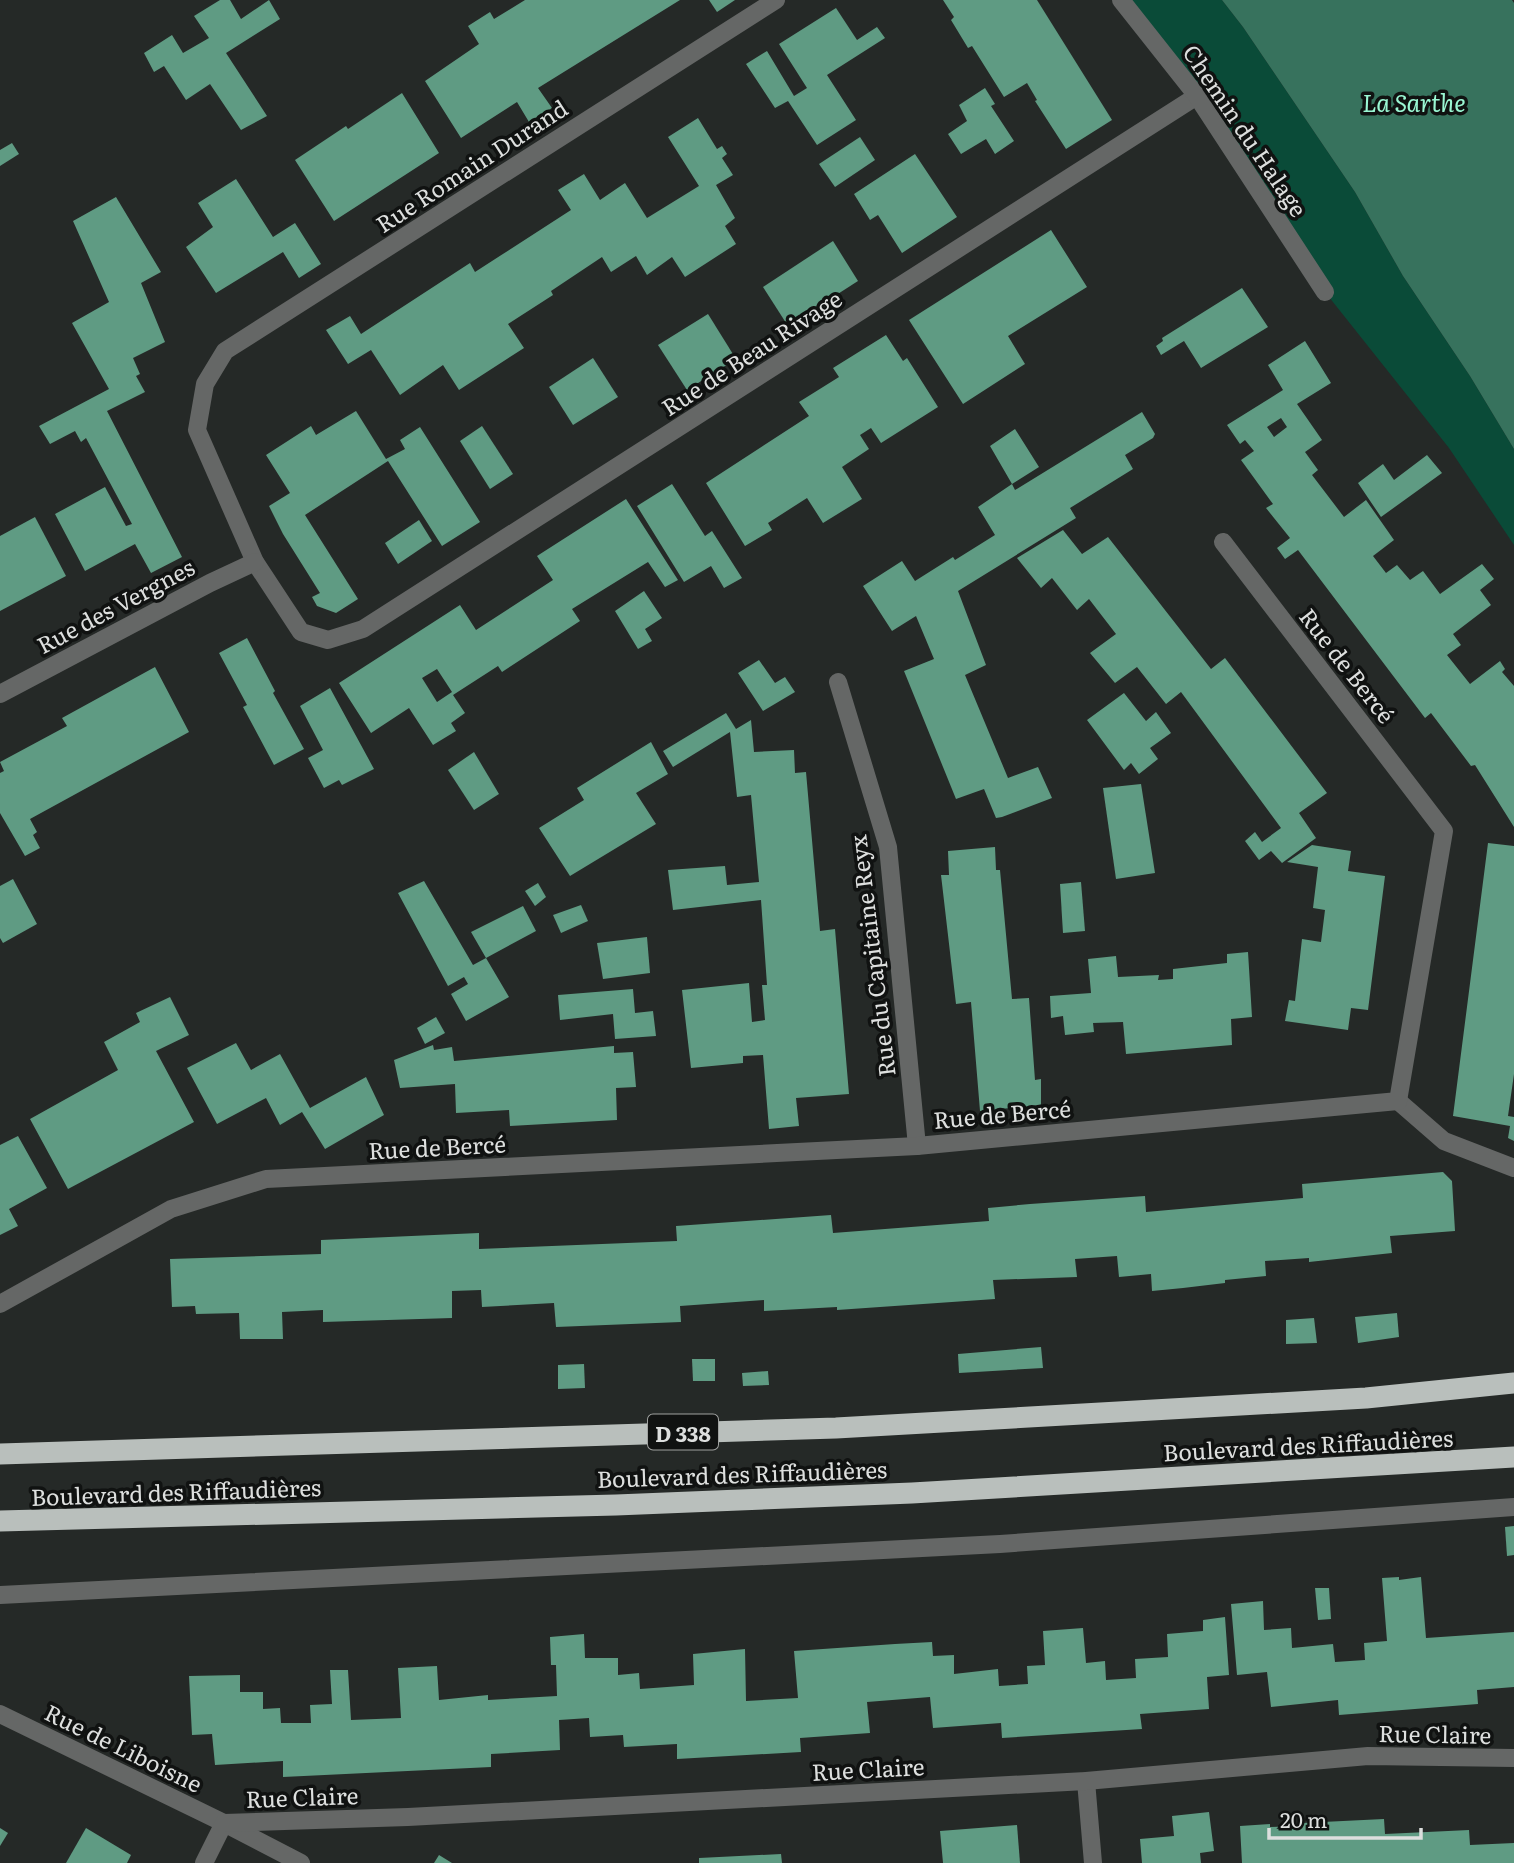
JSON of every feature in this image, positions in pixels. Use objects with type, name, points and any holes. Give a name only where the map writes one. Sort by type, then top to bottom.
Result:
[{"type":"highway","name":"Boulevard des Riffaudières","points":[[0,1454],[836,1428],[1352,1398],[1514,1382]]},
{"type":"highway","name":"Boulevard des Riffaudières","points":[[0,1521],[616,1505],[912,1493],[1514,1457]]},
{"type":"street","name":"Rue Romain Durand","points":[[255,562],[197,430],[205,384],[225,351],[776,0]]},
{"type":"street","name":"Chemin du Halage","points":[[1121,0],[1197,96],[1325,292]]},
{"type":"street","name":"Rue de Beau Rivage","points":[[255,562],[301,632],[328,640],[363,629],[1197,96]]},
{"type":"street","name":"Rue de Bercé","points":[[0,1304],[171,1209],[266,1179],[917,1146],[1398,1101],[1444,831],[1223,542]]},
{"type":"street","name":"Rue des Vergnes","points":[[0,694],[255,562]]},
{"type":"street","name":"Rue du Capitaine Reyx","points":[[838,682],[888,847],[917,1146]]},
{"type":"street","points":[[1398,1101],[1444,1140],[1514,1168]]},
{"type":"street","points":[[0,1595],[1000,1544],[1514,1507]]},
{"type":"street","name":"Rue de Liboisne","points":[[0,1714],[301,1863]]},
{"type":"street","name":"Rue Claire","points":[[224,1823],[408,1817],[1086,1781],[1368,1756],[1514,1758]]},
{"type":"street","points":[[1086,1781],[1093,1863]]},
{"type":"street","points":[[204,1863],[224,1823]]},
{"type":"shaded area","points":[[1121,0],[1222,0],[1243,27],[1355,192],[1403,276],[1470,376],[1514,449],[1514,545],[1449,448],[1325,292]]},
{"type":"water","name":"La Sarthe","points":[[1222,0],[1512,0],[1514,3],[1514,449],[1470,376],[1403,276],[1355,192]]},
{"type":"building","points":[[220,0],[230,0],[241,19],[269,0],[280,19],[226,53],[267,116],[241,130],[210,84],[186,100],[164,66],[154,72],[144,53],[172,35],[183,53],[209,38],[194,16]]},
{"type":"building","points":[[525,0],[680,0],[538,88],[552,108],[529,122],[517,102],[461,138],[425,81],[479,44],[468,26],[490,12],[494,19]]},
{"type":"building","points":[[709,0],[735,0],[717,12]]},
{"type":"building","points":[[943,0],[1037,0],[1112,120],[1066,149],[1035,101],[1037,100],[1027,83],[1004,97],[972,46],[968,48],[951,20],[954,17]]},
{"type":"building","points":[[836,8],[857,40],[877,27],[885,38],[827,75],[856,120],[817,145],[788,101],[775,108],[746,64],[767,51],[794,96],[807,88],[779,44]]},
{"type":"building","points":[[985,88],[995,104],[991,106],[1014,141],[995,154],[986,139],[961,154],[948,134],[967,121],[959,105]]},
{"type":"building","points":[[402,93],[439,153],[334,221],[295,160]]},
{"type":"building","points":[[698,118],[717,149],[722,146],[727,154],[722,158],[733,175],[716,185],[735,218],[725,226],[736,244],[685,277],[672,257],[647,275],[636,256],[611,272],[602,257],[551,291],[553,295],[508,324],[524,348],[459,390],[443,365],[400,395],[371,350],[348,364],[326,330],[350,316],[361,334],[470,263],[475,272],[571,210],[558,190],[584,174],[600,200],[625,183],[647,218],[699,186],[668,137]]},
{"type":"building","points":[[860,137],[875,160],[835,187],[819,164]]},
{"type":"building","points":[[12,143],[19,154],[0,166],[0,150]]},
{"type":"building","points":[[915,154],[957,217],[902,253],[878,215],[870,220],[854,194]]},
{"type":"building","points":[[236,179],[273,237],[295,223],[321,264],[299,278],[283,252],[216,293],[186,247],[213,227],[198,203]]},
{"type":"building","points":[[116,197],[161,272],[141,283],[165,342],[133,358],[140,374],[136,376],[145,392],[107,411],[182,557],[151,573],[135,544],[85,571],[55,514],[105,487],[126,526],[132,524],[86,438],[81,442],[75,431],[50,444],[39,426],[109,389],[72,323],[109,302],[73,221]]},
{"type":"building","points":[[1051,230],[1087,287],[1008,336],[1025,364],[963,404],[909,320]]},
{"type":"building","points":[[833,241],[858,281],[788,326],[763,287]]},
{"type":"building","points":[[1242,288],[1268,327],[1201,368],[1184,341],[1161,355],[1156,346],[1163,341],[1162,338]]},
{"type":"building","points":[[708,314],[736,359],[687,390],[658,345]]},
{"type":"building","points":[[886,335],[903,361],[907,358],[938,407],[881,443],[871,428],[860,435],[869,449],[842,467],[862,499],[823,523],[807,498],[768,523],[772,530],[745,546],[706,483],[809,416],[799,402],[839,377],[833,368]]},
{"type":"building","points":[[1305,341],[1331,383],[1297,404],[1322,440],[1305,452],[1318,470],[1312,475],[1344,517],[1366,500],[1394,540],[1373,556],[1386,573],[1397,565],[1410,580],[1423,571],[1440,594],[1482,564],[1494,579],[1480,590],[1491,605],[1453,634],[1461,645],[1447,655],[1470,684],[1500,661],[1505,669],[1502,672],[1514,686],[1514,827],[1475,765],[1471,766],[1431,713],[1425,718],[1298,550],[1285,559],[1277,548],[1290,538],[1266,508],[1273,504],[1241,460],[1254,451],[1245,440],[1240,444],[1227,425],[1283,390],[1268,365]],"holes":[[[1281,418],[1287,427],[1274,437],[1267,427]]]},
{"type":"building","points":[[593,358],[618,397],[573,425],[549,387]]},
{"type":"building","points":[[356,411],[386,459],[405,449],[400,440],[420,427],[480,522],[442,546],[388,461],[305,515],[358,599],[336,613],[317,606],[312,597],[320,593],[269,506],[290,493],[266,455],[311,426],[316,435]]},
{"type":"building","points":[[1142,412],[1155,434],[1153,438],[1125,455],[1133,469],[1070,508],[1076,518],[958,591],[986,665],[965,675],[1008,778],[1038,767],[1052,798],[996,818],[984,789],[956,799],[904,671],[934,659],[916,616],[892,631],[863,586],[902,561],[915,581],[995,535],[978,507],[1012,484],[1015,490]]},
{"type":"building","points":[[482,426],[513,474],[490,489],[460,441]]},
{"type":"building","points":[[1015,429],[1039,467],[1012,484],[990,446]]},
{"type":"building","points":[[1427,455],[1442,473],[1381,517],[1358,483],[1383,464],[1394,480]]},
{"type":"building","points":[[672,484],[705,536],[712,531],[742,578],[724,588],[711,566],[684,582],[637,506]]},
{"type":"building","points":[[626,499],[678,580],[665,587],[648,562],[572,609],[580,621],[502,672],[498,666],[453,695],[465,713],[451,723],[456,731],[433,745],[409,708],[371,733],[339,683],[460,605],[476,630],[553,580],[537,556]],"holes":[[[437,669],[452,692],[437,702],[422,678]]]},
{"type":"building","points":[[35,517],[66,576],[0,611],[0,536]]},
{"type":"building","points":[[419,520],[432,541],[398,564],[385,543]]},
{"type":"building","points":[[1063,530],[1082,554],[1108,537],[1211,669],[1225,658],[1327,793],[1299,813],[1316,838],[1282,863],[1271,851],[1259,860],[1245,841],[1255,832],[1262,842],[1281,828],[1181,692],[1166,704],[1137,667],[1115,683],[1090,653],[1116,634],[1089,599],[1077,610],[1052,578],[1041,588],[1017,558]]},
{"type":"building","points":[[644,591],[662,618],[645,629],[652,641],[638,649],[615,611]]},
{"type":"building","points":[[247,638],[304,749],[274,765],[243,707],[247,705],[219,653]]},
{"type":"building","points":[[759,660],[775,683],[785,677],[795,692],[763,711],[738,673]]},
{"type":"building","points":[[155,667],[189,732],[30,819],[37,832],[33,835],[40,848],[25,856],[0,813],[0,773],[4,771],[0,762],[67,726],[62,718]]},
{"type":"building","points":[[330,688],[374,769],[342,785],[339,780],[324,788],[308,758],[323,750],[300,706]]},
{"type":"building","points":[[1124,693],[1146,721],[1156,712],[1171,733],[1150,748],[1158,759],[1139,774],[1131,763],[1124,770],[1087,720]]},
{"type":"building","points":[[726,713],[736,729],[751,720],[754,752],[794,750],[795,773],[806,772],[820,931],[835,929],[849,1094],[796,1098],[799,1126],[769,1129],[763,1055],[743,1056],[743,1063],[691,1068],[682,990],[749,983],[752,1022],[765,1020],[762,985],[767,985],[761,900],[673,910],[668,870],[725,866],[727,885],[759,882],[751,795],[737,797],[730,732],[673,767],[663,751]]},
{"type":"building","points":[[651,742],[668,774],[636,793],[656,824],[570,876],[539,828],[584,800],[577,788]]},
{"type":"building","points":[[474,752],[499,794],[474,810],[448,770]]},
{"type":"building","points":[[1141,784],[1155,873],[1116,879],[1103,788]]},
{"type":"building","points":[[1488,843],[1514,846],[1514,1074],[1508,1116],[1514,1117],[1514,1141],[1508,1138],[1510,1126],[1453,1116]]},
{"type":"building","points":[[1312,845],[1351,851],[1348,871],[1385,876],[1368,1010],[1351,1008],[1348,1030],[1285,1021],[1289,1000],[1295,1001],[1302,939],[1321,942],[1325,910],[1313,908],[1318,867],[1287,862]]},
{"type":"building","points":[[995,847],[996,870],[1000,870],[1012,999],[1029,998],[1035,1080],[1041,1079],[1041,1105],[980,1111],[971,1002],[956,1004],[941,875],[949,875],[948,851]]},
{"type":"building","points":[[13,879],[37,924],[3,943],[0,938],[0,886]]},
{"type":"building","points":[[424,881],[473,965],[486,958],[509,997],[466,1021],[451,994],[468,984],[464,977],[448,986],[398,893]]},
{"type":"building","points":[[1081,882],[1085,931],[1063,933],[1060,884]]},
{"type":"building","points":[[538,883],[546,897],[535,906],[525,891]]},
{"type":"building","points":[[581,905],[588,921],[561,933],[553,915]]},
{"type":"building","points":[[523,906],[536,931],[486,958],[471,932]]},
{"type":"building","points":[[647,937],[650,973],[603,979],[597,943]]},
{"type":"building","points":[[1248,952],[1252,1017],[1231,1019],[1232,1045],[1126,1054],[1123,1022],[1093,1023],[1094,1032],[1065,1035],[1063,1016],[1051,1018],[1050,996],[1091,993],[1088,959],[1116,956],[1118,977],[1159,975],[1158,980],[1173,979],[1173,969],[1227,963],[1227,954]]},
{"type":"building","points":[[633,989],[635,1013],[653,1011],[656,1036],[615,1039],[613,1014],[560,1020],[558,995]]},
{"type":"building","points":[[170,997],[189,1035],[156,1051],[194,1122],[68,1189],[30,1119],[118,1070],[104,1042],[140,1022],[136,1013]]},
{"type":"building","points":[[436,1017],[445,1033],[425,1044],[417,1028]]},
{"type":"building","points":[[236,1043],[251,1070],[280,1054],[310,1108],[366,1077],[384,1115],[325,1149],[302,1112],[280,1125],[266,1098],[217,1124],[187,1068]]},
{"type":"building","points":[[433,1045],[434,1050],[452,1047],[454,1061],[614,1046],[614,1053],[633,1052],[636,1087],[616,1088],[617,1120],[510,1126],[509,1110],[456,1113],[455,1084],[400,1088],[394,1060]]},
{"type":"building","points":[[18,1136],[47,1188],[9,1209],[18,1226],[0,1235],[0,1145]]},
{"type":"building","points":[[1443,1172],[1452,1181],[1455,1231],[1390,1236],[1392,1253],[1309,1262],[1309,1258],[1265,1261],[1266,1276],[1183,1288],[1152,1291],[1151,1274],[1119,1277],[1117,1256],[1075,1259],[1077,1277],[993,1280],[995,1299],[837,1310],[837,1307],[764,1311],[764,1300],[680,1306],[681,1322],[556,1327],[554,1303],[482,1307],[481,1290],[452,1291],[452,1318],[323,1322],[323,1310],[282,1312],[283,1339],[240,1339],[239,1313],[196,1314],[195,1306],[172,1307],[170,1259],[321,1254],[321,1240],[479,1233],[479,1249],[677,1241],[676,1226],[831,1215],[833,1233],[989,1221],[988,1208],[1030,1204],[1145,1196],[1146,1212],[1303,1198],[1302,1184]]},
{"type":"building","points":[[1397,1313],[1399,1337],[1358,1343],[1355,1317]]},
{"type":"building","points":[[1314,1318],[1317,1343],[1286,1344],[1286,1320]]},
{"type":"building","points":[[1041,1347],[1043,1368],[959,1373],[958,1354]]},
{"type":"building","points":[[692,1359],[715,1359],[715,1381],[693,1381]]},
{"type":"building","points":[[584,1364],[585,1388],[558,1389],[558,1365]]},
{"type":"building","points":[[768,1371],[769,1385],[743,1386],[742,1373]]},
{"type":"building","points":[[1514,1526],[1514,1555],[1507,1556],[1505,1527]]},
{"type":"building","points":[[1399,1577],[1399,1580],[1421,1577],[1426,1638],[1514,1632],[1514,1687],[1477,1690],[1478,1704],[1339,1715],[1338,1700],[1271,1707],[1267,1672],[1237,1675],[1231,1604],[1263,1601],[1264,1630],[1291,1628],[1292,1648],[1333,1644],[1335,1662],[1365,1660],[1364,1643],[1387,1641],[1382,1578]]},
{"type":"building","points":[[1315,1588],[1329,1588],[1331,1619],[1318,1620]]},
{"type":"building","points":[[1225,1617],[1229,1675],[1207,1677],[1209,1709],[1140,1714],[1142,1729],[1002,1738],[1001,1723],[933,1728],[930,1697],[867,1702],[870,1733],[800,1738],[801,1752],[677,1759],[677,1744],[624,1747],[623,1735],[590,1737],[589,1718],[559,1720],[560,1750],[491,1754],[491,1767],[283,1777],[283,1761],[215,1765],[212,1734],[192,1735],[189,1676],[240,1675],[240,1692],[263,1692],[263,1709],[280,1708],[281,1723],[311,1723],[310,1705],[332,1704],[330,1670],[348,1670],[351,1720],[401,1718],[398,1668],[437,1666],[439,1700],[488,1695],[488,1700],[557,1696],[556,1665],[551,1665],[550,1637],[584,1634],[585,1658],[618,1658],[618,1675],[639,1673],[640,1689],[694,1685],[693,1654],[745,1649],[746,1701],[798,1698],[794,1651],[895,1644],[932,1642],[933,1656],[954,1655],[954,1674],[998,1669],[999,1686],[1028,1684],[1027,1666],[1045,1665],[1043,1631],[1083,1628],[1086,1663],[1105,1661],[1106,1680],[1136,1678],[1135,1659],[1168,1657],[1167,1634],[1203,1631],[1203,1620]]},
{"type":"building","points":[[1209,1812],[1214,1851],[1200,1853],[1201,1863],[1142,1863],[1140,1839],[1174,1836],[1172,1816]]},
{"type":"building","points":[[1384,1819],[1385,1834],[1469,1830],[1470,1845],[1514,1843],[1514,1863],[1242,1863],[1240,1826],[1302,1826],[1302,1823]]},
{"type":"building","points":[[1017,1825],[1020,1863],[943,1863],[940,1831]]},
{"type":"building","points":[[0,1828],[8,1833],[0,1846]]},
{"type":"building","points":[[86,1828],[131,1855],[127,1863],[66,1863]]},
{"type":"building","points":[[781,1854],[782,1863],[699,1863],[699,1858]]},
{"type":"building","points":[[439,1855],[452,1863],[434,1863]]}]
